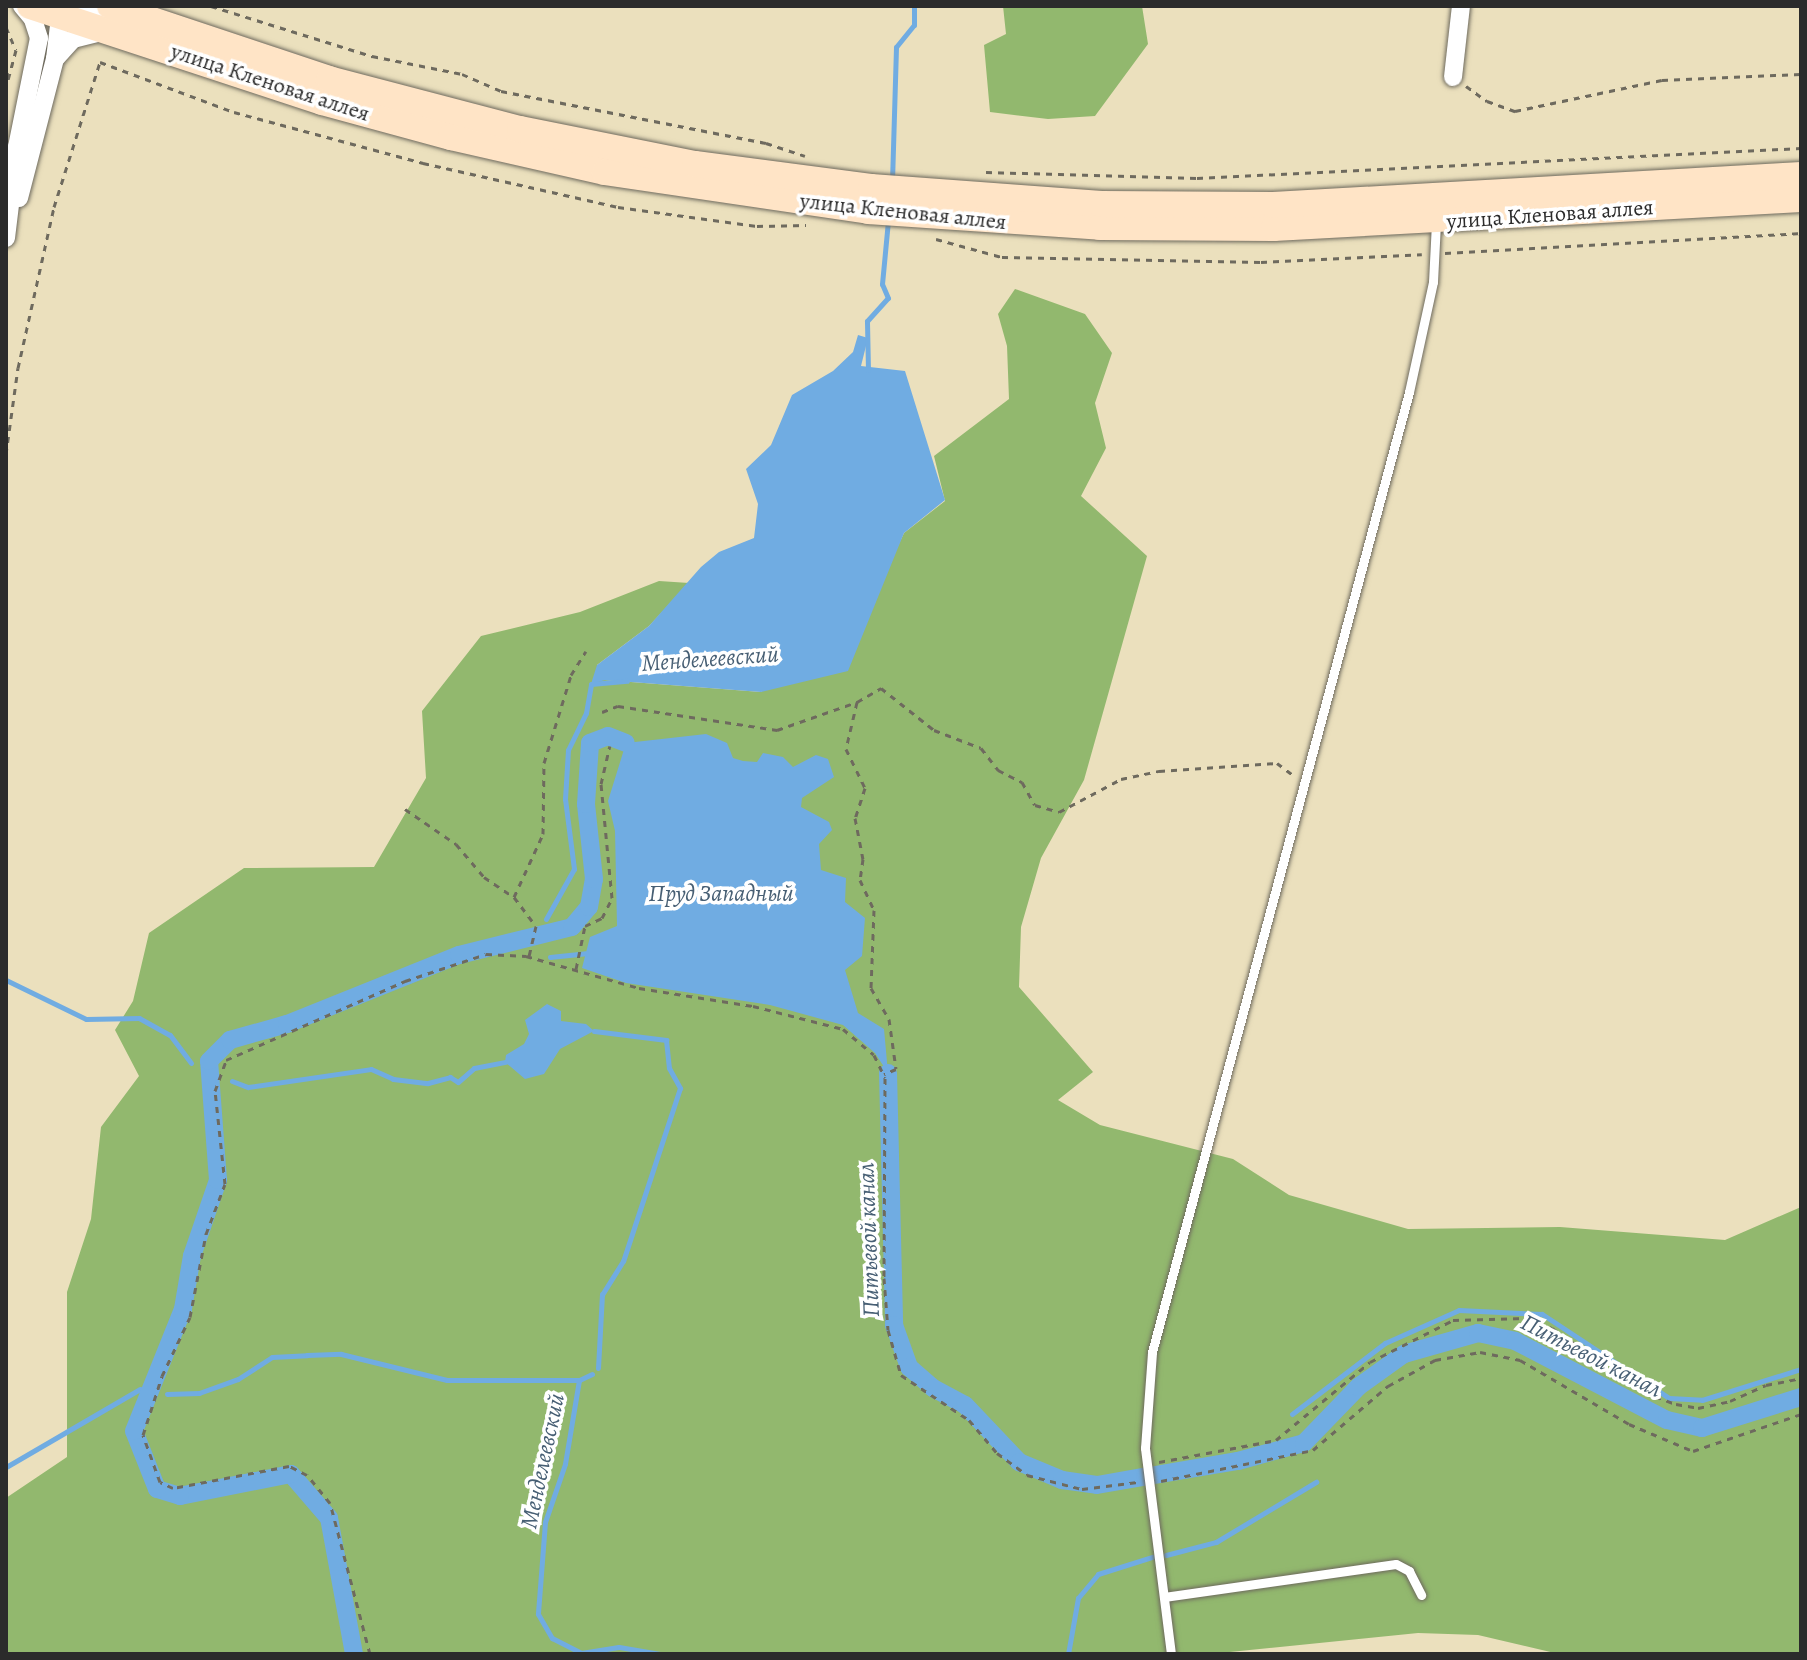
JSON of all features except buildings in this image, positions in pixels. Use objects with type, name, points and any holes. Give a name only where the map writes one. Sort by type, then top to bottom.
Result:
[{"type":"street","points":[[22,6],[37,30],[46,57]]},
{"type":"street","name":"улица Кленовая аллея","points":[[30,6],[112,16],[457,114],[922,215],[1187,229],[1436,222],[1801,199]]},
{"type":"street","points":[[1453,77],[1461,6]]},
{"type":"street","points":[[7,234],[17,147],[46,57],[57,11]]},
{"type":"street","points":[[46,57],[112,16]]},
{"type":"street","name":"улица Кленовая аллея","points":[[922,215],[1101,204],[1273,205],[1801,175]]},
{"type":"lane","points":[[1171,1654],[1147,1464],[1152,1352],[1306,784],[1418,353],[1436,222]]},
{"type":"lane","points":[[1164,1597],[1396,1564],[1409,1571],[1421,1595]]},
{"type":"path","points":[[211,6],[372,56],[462,74],[501,91],[766,143],[816,160]]},
{"type":"path","points":[[6,27],[16,50],[6,88]]},
{"type":"path","points":[[6,454],[18,368],[54,207],[100,62]]},
{"type":"path","points":[[1453,77],[1487,101],[1515,111],[1662,80],[1801,74]]},
{"type":"path","points":[[973,174],[1001,170],[1197,178],[1801,148]]},
{"type":"path","points":[[922,215],[1002,257],[1261,262],[1801,233]]},
{"type":"path","points":[[514,897],[543,834],[544,763],[571,675],[586,651]]},
{"type":"path","points":[[602,712],[618,706],[777,730],[857,702],[881,688],[934,730],[981,748],[998,770],[1022,782],[1035,805],[1059,812],[1121,779],[1159,771],[1277,763],[1306,784]]},
{"type":"path","points":[[857,702],[846,749],[865,788],[855,818],[863,859],[860,880],[874,910],[871,988],[889,1019],[896,1069],[884,1075]]},
{"type":"path","points":[[576,969],[585,926],[602,918],[612,898],[612,858],[601,784],[610,746]]},
{"type":"path","points":[[405,809],[456,844],[484,877],[514,897],[536,926],[529,957]]},
{"type":"path","points":[[370,1654],[330,1503],[307,1475],[289,1466],[173,1488],[160,1482],[143,1435],[149,1409],[190,1317],[206,1234],[225,1184],[217,1074],[226,1060],[454,963],[486,954],[529,957],[639,988],[836,1025],[874,1055],[884,1075],[888,1136],[884,1278],[888,1330],[901,1375],[969,1420],[997,1453],[1027,1475],[1082,1489],[1149,1482],[1313,1450],[1388,1386],[1435,1360],[1480,1352],[1520,1360],[1629,1424],[1693,1451],[1801,1414]]},
{"type":"path","points":[[1147,1464],[1276,1440],[1370,1362],[1453,1320],[1527,1318],[1552,1328],[1644,1392],[1676,1404],[1719,1404],[1801,1378]]},
{"type":"green space","points":[[1003,6],[1142,6],[1148,44],[1095,116],[1048,119],[990,112],[984,45],[1006,34]]},
{"type":"green space","points":[[1015,289],[1085,314],[1112,353],[1095,403],[1106,448],[1081,496],[1147,556],[1084,780],[1041,858],[1021,927],[1019,987],[1093,1072],[1058,1100],[1100,1125],[1233,1159],[1289,1195],[1408,1229],[1560,1227],[1725,1240],[1801,1207],[1801,1654],[1559,1654],[1478,1635],[1418,1633],[1210,1654],[6,1654],[6,1498],[67,1457],[67,1292],[91,1219],[101,1127],[139,1076],[115,1030],[133,1001],[149,933],[244,868],[374,867],[426,778],[422,711],[481,636],[580,612],[659,581],[689,583],[649,626],[597,665],[605,680],[761,692],[884,576],[904,533],[945,501],[934,456],[1009,399],[1007,346],[998,314]]},
{"type":"water","points":[[858,335],[868,338],[861,366],[905,371],[945,500],[904,533],[848,671],[761,692],[605,680],[591,684],[597,665],[649,626],[701,567],[719,552],[754,538],[758,504],[746,469],[771,445],[792,395],[833,371],[853,352]]},
{"type":"water","name":"Пруд Западный","points":[[706,734],[727,743],[733,758],[743,761],[757,762],[763,753],[783,757],[793,767],[816,755],[828,759],[834,777],[802,798],[801,807],[829,822],[832,830],[819,844],[821,870],[846,878],[845,902],[865,918],[862,956],[845,970],[858,1013],[884,1029],[888,1073],[875,1053],[843,1025],[770,1005],[626,983],[582,968],[590,937],[617,926],[615,831],[608,801],[626,743]]},
{"type":"water","points":[[547,1004],[561,1011],[561,1021],[586,1024],[594,1031],[560,1049],[544,1074],[525,1079],[505,1062],[506,1055],[524,1044],[529,1034],[525,1020]]},
{"type":"waterway","name":"Менделеевский","points":[[892,182],[896,47],[914,25],[914,6]]},
{"type":"waterway","name":"Менделеевский","points":[[868,370],[867,321],[888,298],[882,284],[888,220]]},
{"type":"waterway","name":"Менделеевский","points":[[546,919],[574,869],[565,799],[568,750],[586,713],[591,684],[627,681]]},
{"type":"waterway","points":[[354,1654],[329,1518],[291,1474],[180,1496],[157,1489],[134,1431],[183,1309],[192,1256],[218,1180],[209,1061],[230,1040],[287,1024],[459,955],[572,927],[589,907],[594,879],[586,804],[590,743],[608,736],[626,743]]},
{"type":"waterway","points":[[550,957],[586,953]]},
{"type":"waterway","points":[[6,980],[86,1019],[139,1018],[170,1035],[191,1063]]},
{"type":"waterway","name":"Менделеевский","points":[[594,1031],[666,1040],[669,1068],[680,1088],[623,1261],[602,1294],[598,1368]]},
{"type":"waterway","points":[[232,1081],[248,1087],[371,1069],[393,1079],[428,1083],[450,1077],[458,1082],[474,1068],[505,1062]]},
{"type":"waterway","name":"Питьевой канал","points":[[888,1073],[894,1325],[909,1367],[933,1388],[965,1405],[1019,1462],[1062,1480],[1097,1485],[1143,1477]]},
{"type":"waterway","points":[[1292,1414],[1385,1343],[1459,1310],[1542,1314],[1669,1398],[1702,1400],[1801,1369]]},
{"type":"waterway","name":"Питьевой канал","points":[[1155,1475],[1238,1461],[1304,1443],[1358,1387],[1404,1354],[1478,1333],[1515,1341],[1667,1420],[1702,1428],[1801,1397]]},
{"type":"waterway","points":[[167,1394],[199,1393],[238,1379],[272,1357],[307,1355],[341,1354],[447,1380],[579,1380]]},
{"type":"waterway","name":"Менделеевский","points":[[592,1374],[579,1380],[565,1464],[545,1522],[538,1614],[552,1638],[581,1653],[619,1647],[661,1654]]},
{"type":"waterway","points":[[6,1467],[140,1389]]},
{"type":"waterway","points":[[1166,1555],[1216,1542],[1316,1482]]},
{"type":"waterway","points":[[1068,1654],[1078,1598],[1098,1574],[1152,1557]]}]
